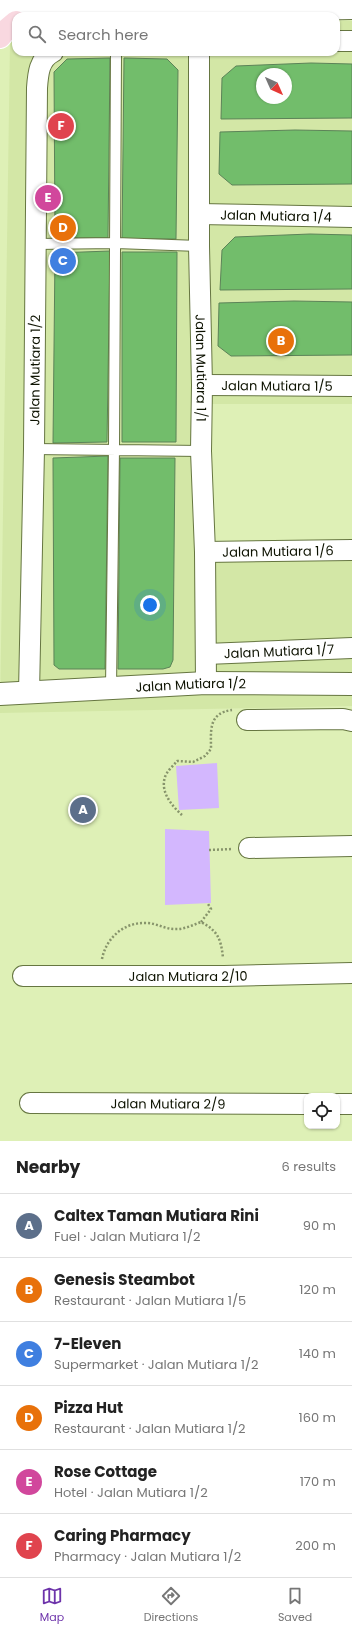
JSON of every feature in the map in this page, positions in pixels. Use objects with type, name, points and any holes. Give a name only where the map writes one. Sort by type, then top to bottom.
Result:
[{"type":"main road","points":[[0,37],[12,26]]},
{"type":"street","points":[[133,12],[198,9],[352,8]]},
{"type":"street","points":[[0,11],[12,14]]},
{"type":"street","points":[[340,41],[352,41]]},
{"type":"street","name":"Jalan Mutiara 1/2","points":[[29,693],[34,449],[37,88],[39,69],[46,56]]},
{"type":"street","name":"Jalan Mutiara 1/1","points":[[199,56],[199,246],[202,385],[201,450],[205,552],[206,683]]},
{"type":"street","name":"Jalan Mutiara 1/4","points":[[200,214],[352,217]]},
{"type":"street","name":"Jalan Mutiara 1/5","points":[[202,385],[352,386]]},
{"type":"street","name":"Jalan Mutiara 1/6","points":[[205,552],[352,550]]},
{"type":"street","name":"Jalan Mutiara 1/7","points":[[206,654],[352,648]]},
{"type":"street","name":"Jalan Mutiara 1/2","points":[[0,694],[206,683],[352,684]]},
{"type":"street","points":[[247,720],[343,719],[352,721]]},
{"type":"street","points":[[249,848],[352,846]]},
{"type":"street","name":"Jalan Mutiara 2/10","points":[[23,976],[224,976],[352,973]]},
{"type":"street","name":"Jalan Mutiara 2/9","points":[[30,1103],[304,1104]]},
{"type":"street","points":[[340,1104],[352,1104]]},
{"type":"lane","points":[[111,688],[116,243],[116,56]]},
{"type":"lane","points":[[35,244],[116,243],[199,246]]},
{"type":"lane","points":[[34,449],[201,450]]},
{"type":"path","points":[[182,815],[167,797],[164,783],[165,776],[177,761],[181,760],[193,762],[205,756],[212,749],[210,732],[211,726],[214,720],[224,712],[231,710],[247,710],[247,720]]},
{"type":"path","points":[[209,850],[249,848]]},
{"type":"path","points":[[99,977],[103,952],[114,934],[130,925],[146,923],[169,929],[178,929],[200,922],[211,910],[208,904]]},
{"type":"path","points":[[200,922],[210,926],[216,933],[221,943],[224,976]]},
{"type":"shaded area","points":[[340,21],[352,21],[352,404],[212,404],[207,550],[352,550],[352,706],[0,713],[10,42],[12,40],[12,56],[340,56]]},
{"type":"shaded area","points":[[217,763],[219,808],[179,810],[176,766]]},
{"type":"shaded area","points":[[165,829],[209,831],[211,903],[165,905]]},
{"type":"building","points":[[110,58],[108,238],[55,238],[54,72],[67,59]]},
{"type":"building","points":[[124,58],[167,59],[178,70],[176,239],[122,239]]},
{"type":"building","points":[[311,63],[352,64],[352,118],[221,119],[222,78],[236,66]]},
{"type":"building","points":[[295,130],[352,131],[352,184],[232,185],[219,174],[220,132]]},
{"type":"building","points":[[310,234],[352,235],[352,289],[220,290],[222,250],[235,237]]},
{"type":"building","points":[[110,251],[107,442],[53,443],[55,253]]},
{"type":"building","points":[[122,252],[177,252],[176,442],[122,442]]},
{"type":"building","points":[[294,301],[352,302],[352,355],[231,356],[218,346],[219,303]]},
{"type":"building","points":[[108,456],[105,669],[59,669],[54,665],[53,458]]},
{"type":"building","points":[[120,458],[175,458],[173,660],[170,667],[163,669],[118,669]]},
{"type":"place","name":"Caring Pharmacy","points":[[61,126]]},
{"type":"place","name":"Rose Cottage","points":[[48,198]]},
{"type":"place","name":"Pizza Hut","points":[[63,228]]},
{"type":"place","name":"7-Eleven","points":[[63,261]]},
{"type":"place","name":"Genesis Steambot","points":[[281,341]]},
{"type":"place","name":"Caltex Taman Mutiara Rini","points":[[83,810]]}]
